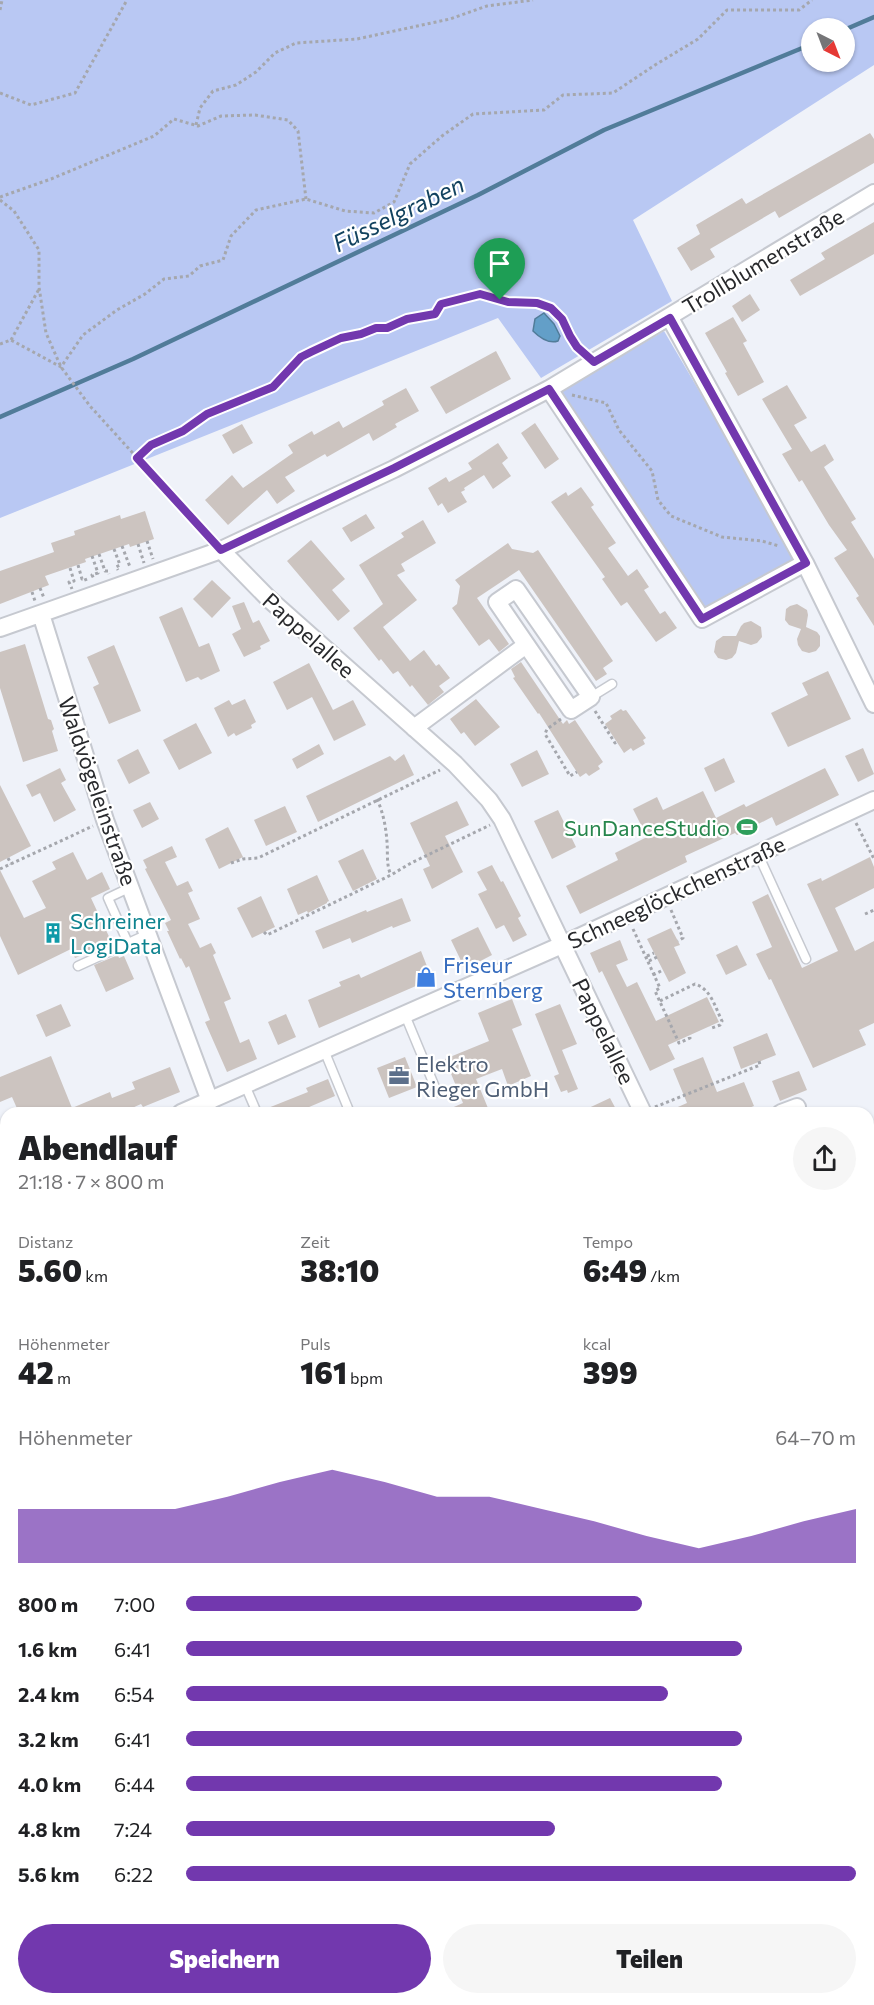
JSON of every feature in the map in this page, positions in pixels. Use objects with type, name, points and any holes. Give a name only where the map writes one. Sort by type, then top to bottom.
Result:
[{"type":"street","name":"Trollblumenstraße","points":[[0,628],[221,550],[394,468],[549,389],[874,194]]},
{"type":"street","points":[[670,318],[803,558],[874,704]]},
{"type":"street","points":[[549,389],[702,619],[803,558]]},
{"type":"street","name":"Pappelallee","points":[[221,550],[269,599],[455,764],[489,800],[502,819],[641,1107]]},
{"type":"street","points":[[516,589],[589,698],[572,710],[497,602],[516,589]]},
{"type":"street","name":"Waldvögeleinstraße","points":[[41,614],[105,820],[210,1101]]},
{"type":"street","points":[[414,728],[526,645]]},
{"type":"street","name":"Schneeglöckchenstraße","points":[[196,1107],[562,945],[874,800]]},
{"type":"lane","points":[[589,698],[612,684]]},
{"type":"lane","points":[[758,854],[806,959]]},
{"type":"lane","points":[[128,943],[108,897],[131,887]]},
{"type":"lane","points":[[78,966],[148,934]]},
{"type":"lane","points":[[405,1015],[437,1092]]},
{"type":"lane","points":[[324,1050],[348,1107]]},
{"type":"lane","points":[[245,1085],[254,1107]]},
{"type":"path","points":[[0,10],[2,0]]},
{"type":"path","points":[[0,93],[32,105],[75,93],[127,0]]},
{"type":"path","points":[[196,125],[200,108],[213,91],[236,85],[256,72],[275,53],[296,43],[357,39],[450,19],[487,6],[534,0]]},
{"type":"path","points":[[61,367],[83,334],[117,310],[145,294],[164,279],[189,276],[200,266],[223,260],[231,236],[255,210],[306,199],[345,211],[374,213],[394,202],[410,164],[442,136],[473,114],[544,110],[563,95],[613,93],[698,39],[728,10],[799,10],[812,0]]},
{"type":"path","points":[[221,550],[69,380],[46,333],[39,287],[39,250],[14,211],[0,199],[154,136],[174,119],[196,125],[221,116],[255,115],[288,120],[298,131],[306,199]]},
{"type":"path","points":[[0,344],[11,340],[39,287]]},
{"type":"path","points":[[137,458],[151,445],[183,431],[207,414],[273,387],[301,357],[311,352],[341,338],[376,328],[387,328],[407,319],[435,314],[441,304],[470,295],[480,294],[508,302],[537,303],[551,308],[562,319],[577,347],[594,362]]},
{"type":"path","points":[[11,340],[61,367]]},
{"type":"path","points":[[549,389],[606,403],[619,430],[652,471],[658,500],[671,516],[723,537],[762,541],[803,558]]},
{"type":"path","points":[[118,587],[122,546]]},
{"type":"path","points":[[114,549],[120,566],[116,567],[118,587]]},
{"type":"path","points":[[99,554],[105,571],[108,571],[118,587]]},
{"type":"path","points":[[92,556],[98,573],[92,575],[118,587]]},
{"type":"path","points":[[589,698],[615,743],[617,742]]},
{"type":"path","points":[[572,710],[547,729],[545,734],[570,776],[577,772]]},
{"type":"path","points":[[551,745],[556,742]]},
{"type":"path","points":[[557,755],[563,752]]},
{"type":"path","points":[[564,765],[570,762]]},
{"type":"path","points":[[231,863],[258,858],[377,799],[455,764]]},
{"type":"path","points":[[377,799],[382,809],[388,869],[391,875]]},
{"type":"path","points":[[850,811],[874,859]]},
{"type":"path","points":[[264,932],[267,935],[502,819]]},
{"type":"path","points":[[0,869],[105,820]]},
{"type":"path","points":[[9,858],[11,864]]},
{"type":"path","points":[[665,897],[683,938],[678,940]]},
{"type":"path","points":[[866,914],[874,910]]},
{"type":"path","points":[[627,915],[647,956],[649,961],[647,962],[660,988],[655,991],[679,1043],[690,1038],[689,1035]]},
{"type":"path","points":[[647,956],[654,953]]},
{"type":"path","points":[[649,961],[657,957]]},
{"type":"path","points":[[653,975],[663,970]]},
{"type":"path","points":[[660,1001],[695,984],[702,986],[709,992],[722,1021],[717,1027],[710,1026]]},
{"type":"path","points":[[655,1107],[760,1065],[759,1062]]},
{"type":"shaded area","points":[[0,0],[874,0],[874,65],[633,220],[672,301],[541,378],[498,318],[0,518]]},
{"type":"shaded area","points":[[544,313],[554,324],[560,336],[558,341],[548,341],[533,331],[535,319]]},
{"type":"shaded area","points":[[664,331],[798,559],[701,611],[558,393]]},
{"type":"building","points":[[870,133],[874,139],[874,163],[779,218],[775,211],[710,249],[715,257],[691,271],[677,248],[700,234],[696,225],[742,198],[746,204]]},
{"type":"building","points":[[874,222],[874,254],[800,296],[790,280],[825,259],[821,253]]},
{"type":"building","points":[[750,294],[760,310],[742,322],[732,306]]},
{"type":"building","points":[[733,317],[747,341],[743,343],[764,382],[738,396],[705,333]]},
{"type":"building","points":[[496,351],[511,379],[446,414],[430,387]]},
{"type":"building","points":[[787,385],[807,418],[794,425],[811,452],[825,444],[834,460],[824,467],[856,519],[851,522],[874,559],[874,626],[856,598],[859,596],[834,558],[847,550],[802,480],[799,482],[782,454],[792,449],[762,399]]},
{"type":"building","points":[[406,388],[419,411],[395,424],[397,427],[373,441],[369,433],[327,457],[325,454],[285,477],[295,491],[277,504],[267,490],[228,525],[205,500],[232,475],[243,488],[293,453],[288,445],[312,431],[314,435],[339,421],[343,428],[384,405],[382,401]]},
{"type":"building","points":[[535,423],[559,459],[545,469],[521,433]]},
{"type":"building","points":[[242,424],[253,443],[233,454],[222,435]]},
{"type":"building","points":[[498,443],[508,458],[502,463],[511,476],[493,489],[484,475],[461,492],[467,502],[448,513],[442,503],[438,506],[428,488],[446,477],[449,482],[472,469],[468,463]]},
{"type":"building","points":[[581,487],[594,505],[591,507],[616,543],[608,548],[628,576],[637,569],[649,587],[644,590],[660,614],[665,611],[677,628],[656,642],[627,602],[621,606],[602,579],[605,577],[551,502],[566,492],[568,496]]},
{"type":"building","points":[[145,511],[154,539],[130,547],[129,544],[85,559],[86,562],[45,576],[49,585],[0,604],[0,571],[54,552],[51,543],[75,535],[74,531],[120,515],[121,519]]},
{"type":"building","points":[[366,514],[375,528],[351,542],[342,528]]},
{"type":"building","points":[[423,520],[436,543],[401,564],[405,571],[397,575],[417,600],[383,627],[410,661],[424,650],[436,666],[439,664],[450,678],[439,686],[444,692],[428,705],[398,671],[393,674],[381,659],[379,661],[353,628],[383,604],[359,565],[404,537],[401,533]]},
{"type":"building","points":[[311,540],[345,579],[332,590],[350,611],[338,621],[287,561]]},
{"type":"building","points":[[508,543],[512,549],[533,553],[538,550],[613,661],[603,668],[607,674],[596,681],[519,570],[477,598],[509,644],[499,652],[489,639],[479,646],[452,608],[457,604],[460,586],[455,580]]},
{"type":"building","points":[[212,580],[231,598],[212,618],[193,599]]},
{"type":"building","points":[[244,602],[253,623],[259,620],[270,641],[260,646],[261,649],[244,657],[232,634],[241,629],[232,606]]},
{"type":"building","points":[[797,604],[807,610],[806,627],[820,636],[820,646],[816,651],[809,653],[802,651],[797,639],[801,629],[789,625],[785,620],[786,609]]},
{"type":"building","points":[[182,607],[199,647],[209,643],[220,671],[201,680],[198,677],[186,682],[159,617]]},
{"type":"building","points":[[751,621],[761,627],[762,637],[757,643],[751,645],[739,641],[732,658],[726,660],[718,658],[714,652],[716,641],[723,636],[736,636],[744,623]]},
{"type":"building","points":[[25,644],[48,719],[51,720],[54,729],[52,731],[58,751],[23,762],[0,688],[0,652]]},
{"type":"building","points":[[114,645],[141,711],[109,724],[93,687],[99,684],[87,657]]},
{"type":"building","points":[[521,662],[563,724],[567,720],[569,724],[575,720],[603,762],[598,766],[600,769],[589,776],[586,773],[580,777],[539,713],[513,678],[515,677],[511,669]]},
{"type":"building","points":[[309,663],[333,710],[353,700],[366,725],[334,741],[312,697],[287,710],[273,682]]},
{"type":"building","points":[[828,671],[851,719],[788,747],[771,713],[808,695],[802,683]]},
{"type":"building","points":[[245,699],[256,722],[251,725],[252,728],[236,736],[234,733],[228,737],[214,708],[229,700],[232,705]]},
{"type":"building","points":[[476,699],[500,727],[475,746],[464,732],[461,734],[450,719]]},
{"type":"building","points":[[621,709],[626,710],[646,738],[643,740],[645,744],[633,751],[631,748],[624,753],[605,724],[612,719],[610,716]]},
{"type":"building","points":[[196,723],[212,753],[179,770],[163,740]]},
{"type":"building","points":[[319,744],[324,754],[297,769],[292,759]]},
{"type":"building","points":[[863,748],[874,774],[858,782],[845,756]]},
{"type":"building","points":[[138,749],[150,773],[129,784],[117,760]]},
{"type":"building","points":[[537,750],[549,774],[522,787],[510,764]]},
{"type":"building","points":[[404,754],[414,775],[318,822],[306,796],[390,756],[395,761]]},
{"type":"building","points":[[724,758],[735,782],[715,792],[704,768]]},
{"type":"building","points":[[60,768],[66,780],[61,783],[76,810],[54,822],[40,793],[32,797],[26,785]]},
{"type":"building","points":[[825,768],[839,795],[776,826],[772,817],[737,835],[735,833],[685,856],[687,862],[580,914],[566,886],[618,860],[615,853],[647,837],[633,809],[657,797],[663,810],[703,791],[716,818],[744,804],[746,807]]},
{"type":"building","points":[[0,785],[31,846],[0,862]]},
{"type":"building","points":[[457,801],[469,825],[445,836],[463,872],[432,889],[423,869],[430,866],[410,823]]},
{"type":"building","points":[[150,802],[159,819],[142,828],[133,810]]},
{"type":"building","points":[[285,806],[297,832],[266,846],[254,820]]},
{"type":"building","points":[[558,810],[576,847],[552,859],[534,821]]},
{"type":"building","points":[[228,827],[243,857],[219,869],[205,839]]},
{"type":"building","points":[[172,846],[177,857],[165,862],[177,886],[188,881],[193,891],[188,893],[200,919],[188,924],[200,948],[211,943],[216,953],[213,955],[231,999],[224,1002],[240,1043],[249,1039],[257,1059],[227,1072],[205,1022],[210,1020],[189,966],[186,968],[180,959],[167,931],[169,931],[165,923],[171,920],[145,869],[147,868],[143,860]]},
{"type":"building","points":[[363,849],[377,879],[353,891],[338,861]]},
{"type":"building","name":"Schreiner LogiData","points":[[73,852],[87,880],[102,872],[110,889],[91,898],[112,943],[75,958],[71,949],[18,975],[0,936],[0,870],[24,918],[46,908],[32,881],[56,869],[52,862]]},
{"type":"building","points":[[870,857],[874,867],[874,888],[835,908],[855,951],[874,941],[874,1023],[859,1030],[866,1045],[813,1068],[771,979],[769,980],[756,954],[772,947],[752,902],[768,894],[802,968],[838,951],[807,884],[821,878],[822,881]]},
{"type":"building","points":[[492,865],[521,916],[518,918],[527,935],[513,942],[504,925],[496,929],[478,894],[487,890],[477,872]]},
{"type":"building","points":[[317,875],[329,901],[308,913],[307,911],[298,915],[287,889]]},
{"type":"building","points":[[261,896],[275,927],[252,938],[237,908]]},
{"type":"building","points":[[402,898],[411,921],[393,928],[392,926],[352,943],[350,938],[323,949],[315,931]]},
{"type":"building","points":[[478,927],[492,955],[465,969],[451,940]]},
{"type":"building","points":[[671,928],[680,945],[674,947],[686,973],[669,982],[647,939]]},
{"type":"building","points":[[620,940],[628,960],[616,965],[627,987],[637,982],[656,1021],[707,997],[719,1022],[668,1045],[675,1059],[650,1071],[602,971],[599,973],[590,953]]},
{"type":"building","points":[[737,945],[747,965],[726,975],[716,955]]},
{"type":"building","points":[[421,951],[432,979],[319,1028],[308,1000],[341,986],[339,982],[359,974],[361,978]]},
{"type":"building","points":[[118,955],[119,958],[124,956],[134,979],[106,992],[94,965]]},
{"type":"building","points":[[512,999],[522,1025],[512,1029],[531,1076],[508,1086],[502,1069],[476,1079],[488,1107],[454,1107],[463,1103],[445,1059],[489,1041],[478,1013]]},
{"type":"building","points":[[61,1004],[71,1026],[46,1037],[36,1015]]},
{"type":"building","points":[[560,1004],[577,1044],[562,1050],[578,1089],[568,1093],[567,1090],[561,1092],[554,1076],[559,1074],[535,1014]]},
{"type":"building","points":[[286,1014],[296,1037],[278,1045],[268,1022]]},
{"type":"building","points":[[767,1033],[776,1055],[741,1069],[733,1047]]},
{"type":"building","points":[[51,1056],[72,1107],[16,1107],[12,1097],[0,1102],[0,1077]]},
{"type":"building","points":[[405,1057],[417,1087],[389,1098],[377,1068]]},
{"type":"building","points":[[703,1057],[717,1092],[744,1082],[754,1106],[678,1107],[687,1103],[673,1069]]},
{"type":"building","points":[[170,1067],[180,1092],[143,1107],[141,1104],[134,1107],[74,1107],[110,1092],[112,1098],[135,1089],[132,1082]]},
{"type":"building","points":[[799,1071],[807,1090],[780,1101],[772,1081]]},
{"type":"building","points":[[328,1079],[335,1096],[309,1107],[270,1107],[308,1092],[306,1088]]},
{"type":"building","points":[[610,1098],[615,1107],[591,1107]]},
{"type":"waterway","name":"Füsselgraben","points":[[855,25],[874,17]]},
{"type":"waterway","name":"Füsselgraben","points":[[0,417],[133,359],[478,195],[604,130],[801,49]]},
{"type":"place","name":"SunDanceStudio","points":[[747,827]]},
{"type":"place","name":"Schreiner LogiData","points":[[53,933]]},
{"type":"place","name":"Friseur Sternberg","points":[[426,977]]},
{"type":"place","name":"Elektro Rieger GmbH","points":[[399,1076]]},
{"type":"route","points":[[480,294],[500,300],[537,303],[551,308],[562,319],[577,347],[594,362],[670,318],[806,563],[702,619],[549,389],[394,468],[221,550],[137,458],[151,445],[167,440],[207,414],[273,387],[301,357],[341,338],[376,328],[387,328],[407,319],[435,314],[441,304],[470,295],[480,294]]}]
